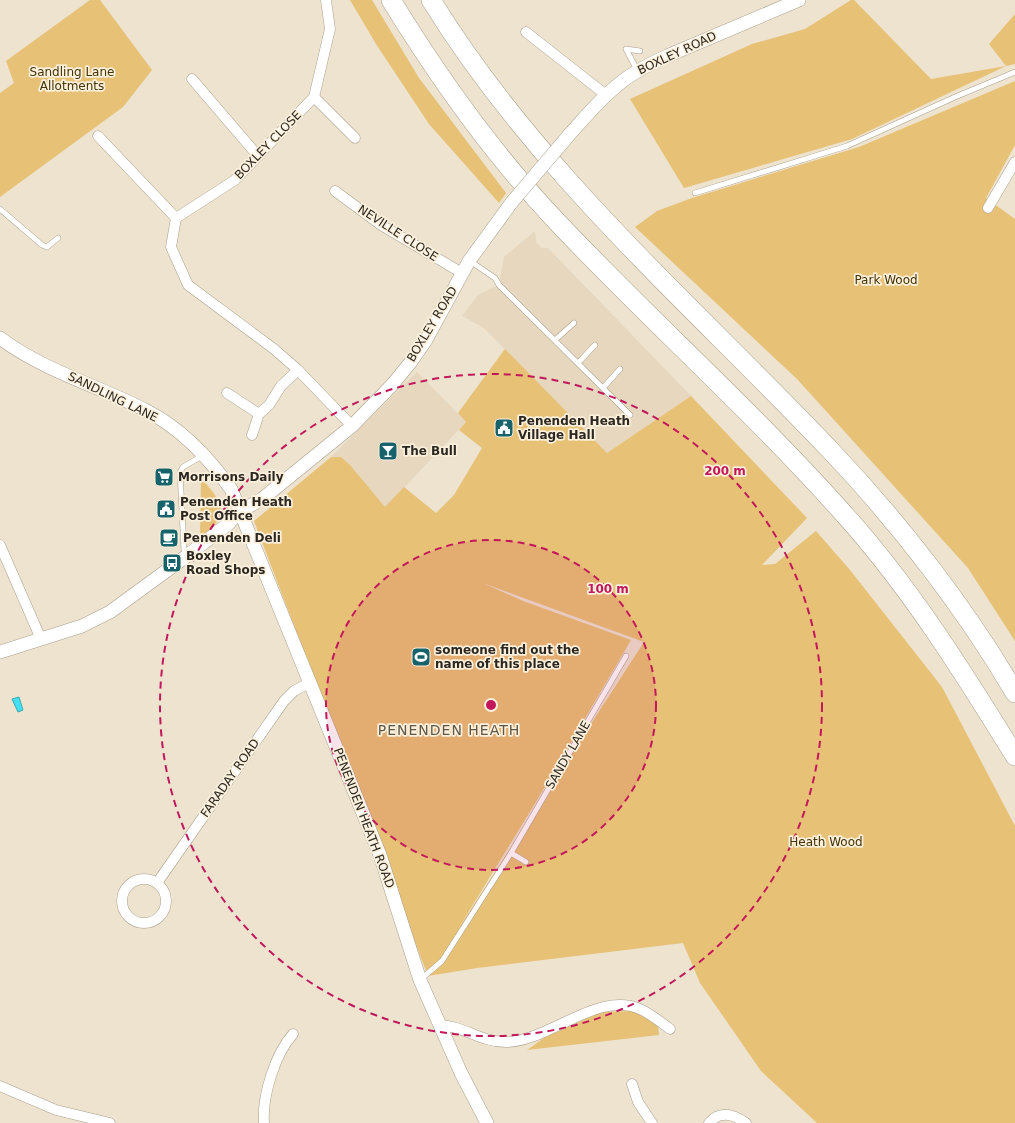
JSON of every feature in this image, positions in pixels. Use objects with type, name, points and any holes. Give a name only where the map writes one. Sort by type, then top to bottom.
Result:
[{"type":"highway","points":[[391,0],[450,91],[490,144],[560,225],[616,283],[795,460],[846,516],[872,548],[953,658],[1015,756]]},
{"type":"highway","points":[[431,0],[494,92],[570,185],[635,254],[757,374],[824,443],[896,524],[947,591],[1014,691]]},
{"type":"street","points":[[326,0],[330,29],[314,97],[355,138]]},
{"type":"street","name":"BOXLEY ROAD","points":[[0,652],[82,626],[110,612],[228,524],[239,512],[262,499],[352,426],[392,384],[426,340],[469,261],[512,202],[569,135],[606,95],[637,72],[667,56],[799,0]]},
{"type":"street","points":[[526,32],[606,95]]},
{"type":"street","points":[[192,79],[258,156]]},
{"type":"street","name":"BOXLEY CLOSE","points":[[176,218],[235,180],[314,97]]},
{"type":"street","points":[[98,136],[176,218],[171,247],[188,285],[274,349],[298,370],[352,426]]},
{"type":"street","points":[[988,208],[1015,162]]},
{"type":"street","name":"NEVILLE CLOSE","points":[[335,191],[381,225],[462,273]]},
{"type":"street","name":"SANDLING LANE","points":[[0,338],[36,361],[148,411],[178,431],[203,455],[231,489],[237,499],[239,512]]},
{"type":"street","points":[[252,435],[259,414],[269,405],[281,386],[298,370]]},
{"type":"street","points":[[227,393],[259,414]]},
{"type":"street","name":"PENENDEN HEATH ROAD","points":[[239,512],[311,682],[380,855],[420,980],[474,1100],[487,1123]]},
{"type":"street","points":[[0,545],[41,639]]},
{"type":"street","name":"FARADAY ROAD","points":[[157,883],[284,701],[298,688],[311,682]]},
{"type":"street","points":[[139,879],[152,880],[157,883],[162,887],[167,899],[164,912],[149,923],[137,922],[131,919],[123,909],[122,896],[124,890],[128,885],[139,879]]},
{"type":"street","points":[[439,1025],[456,1026],[482,1039],[507,1042],[527,1039],[595,1010],[621,1006],[642,1010],[670,1029]]},
{"type":"street","points":[[264,1123],[266,1092],[282,1046],[293,1034]]},
{"type":"street","points":[[632,1084],[638,1102],[652,1123]]},
{"type":"street","points":[[0,1086],[56,1110],[110,1123]]},
{"type":"street","points":[[709,1123],[715,1117],[723,1114],[733,1116],[746,1123]]},
{"type":"lane","points":[[637,72],[626,49],[640,51]]},
{"type":"lane","points":[[695,193],[847,146],[955,97],[1015,72]]},
{"type":"lane","points":[[0,209],[42,245],[47,247],[58,238]]},
{"type":"lane","points":[[469,261],[495,278],[499,285],[630,414]]},
{"type":"lane","points":[[555,340],[574,323]]},
{"type":"lane","points":[[578,363],[595,345]]},
{"type":"lane","points":[[603,388],[620,369]]},
{"type":"lane","points":[[188,555],[184,550],[180,472],[183,467],[203,455]]},
{"type":"lane","name":"SANDY LANE","points":[[420,980],[442,961],[511,853],[626,656]]},
{"type":"lane","points":[[511,853],[526,862]]},
{"type":"shaded area","points":[[535,231],[536,242],[542,248],[548,248],[691,396],[607,453],[484,328],[462,316],[478,295],[499,285],[504,257]]},
{"type":"shaded area","points":[[417,372],[466,422],[385,508],[350,465],[341,457],[331,457]]},
{"type":"green space","name":"Sandling Lane Allotments","points":[[90,0],[100,0],[152,70],[123,107],[0,197],[0,93],[14,83],[6,61]]},
{"type":"green space","points":[[350,0],[372,0],[419,78],[506,193],[499,203],[429,124],[376,44]]},
{"type":"green space","points":[[851,0],[854,0],[931,79],[1006,66],[852,139],[684,188],[630,99],[752,44],[805,29]]},
{"type":"green space","points":[[1015,14],[1015,64],[1006,66],[989,44]]},
{"type":"green space","name":"Park Wood","points":[[1015,81],[1015,145],[986,198],[1015,219],[1015,641],[968,568],[797,379],[635,227],[657,211],[692,198],[859,147]]},
{"type":"green space","name":"Heath Wood","points":[[505,349],[607,453],[691,396],[807,518],[762,565],[775,564],[816,531],[850,570],[942,687],[1015,826],[1015,1123],[817,1123],[761,1071],[700,983],[683,943],[477,968],[428,976],[254,521],[331,457],[341,457],[350,465],[385,507],[404,487],[436,513],[454,495],[482,448],[459,430],[466,422],[458,413]],"holes":[[[483,583],[644,642],[458,929],[536,802],[631,640],[523,601]]]},
{"type":"green space","points":[[201,478],[215,495],[221,509],[220,516],[216,523],[200,539]]},
{"type":"green space","points":[[633,1011],[658,1025],[659,1035],[527,1050],[544,1038],[601,1012]]},
{"type":"water","points":[[19,697],[23,710],[18,712],[12,699]]},
{"type":"place","name":"Penenden Heath Village Hall","points":[[504,428]]},
{"type":"place","name":"The Bull","points":[[388,451]]},
{"type":"place","name":"Morrisons Daily","points":[[164,477]]},
{"type":"place","name":"Penenden Heath Post Office","points":[[166,509]]},
{"type":"place","name":"Penenden Deli","points":[[169,538]]},
{"type":"place","name":"Boxley Road Shops","points":[[172,563]]},
{"type":"place","name":"someone find out the name of this place","points":[[421,657]]},
{"type":"district","name":"PENENDEN HEATH","points":[[449,730]]}]
